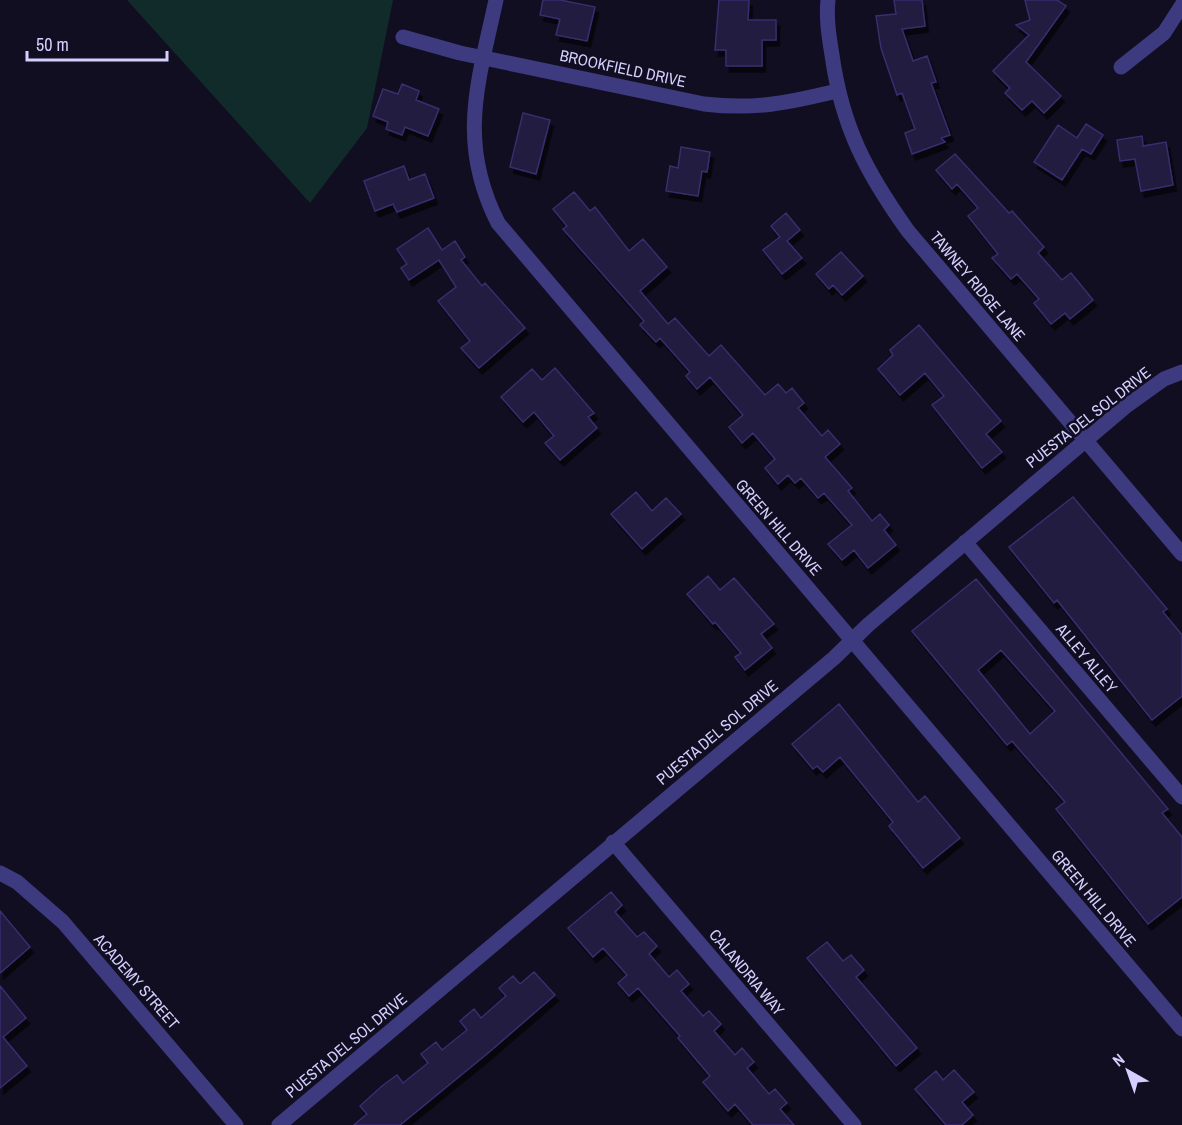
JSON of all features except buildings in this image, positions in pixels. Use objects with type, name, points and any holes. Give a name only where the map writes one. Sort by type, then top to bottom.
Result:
[{"type":"street","name":"GREEN HILL DRIVE","points":[[496,0],[474,118],[474,149],[484,192],[498,223],[1182,1029]]},
{"type":"street","name":"TAWNEY RIDGE LANE","points":[[828,0],[827,17],[837,91],[856,149],[878,190],[908,231],[1182,554]]},
{"type":"street","points":[[1121,67],[1164,33],[1182,5]]},
{"type":"street","name":"BROOKFIELD DRIVE","points":[[403,36],[484,57],[704,104],[734,107],[776,106],[837,91]]},
{"type":"street","name":"PUESTA DEL SOL DRIVE","points":[[279,1125],[852,640],[1084,440],[1164,380],[1182,372]]},
{"type":"street","name":"ALLEY ALLEY","points":[[965,542],[1182,797]]},
{"type":"street","name":"CALANDRIA WAY","points":[[613,842],[854,1125]]},
{"type":"street","name":"ACADEMY STREET","points":[[0,873],[17,882],[63,922],[237,1125]]},
{"type":"green space","points":[[127,0],[393,0],[367,128],[310,203]]}]
